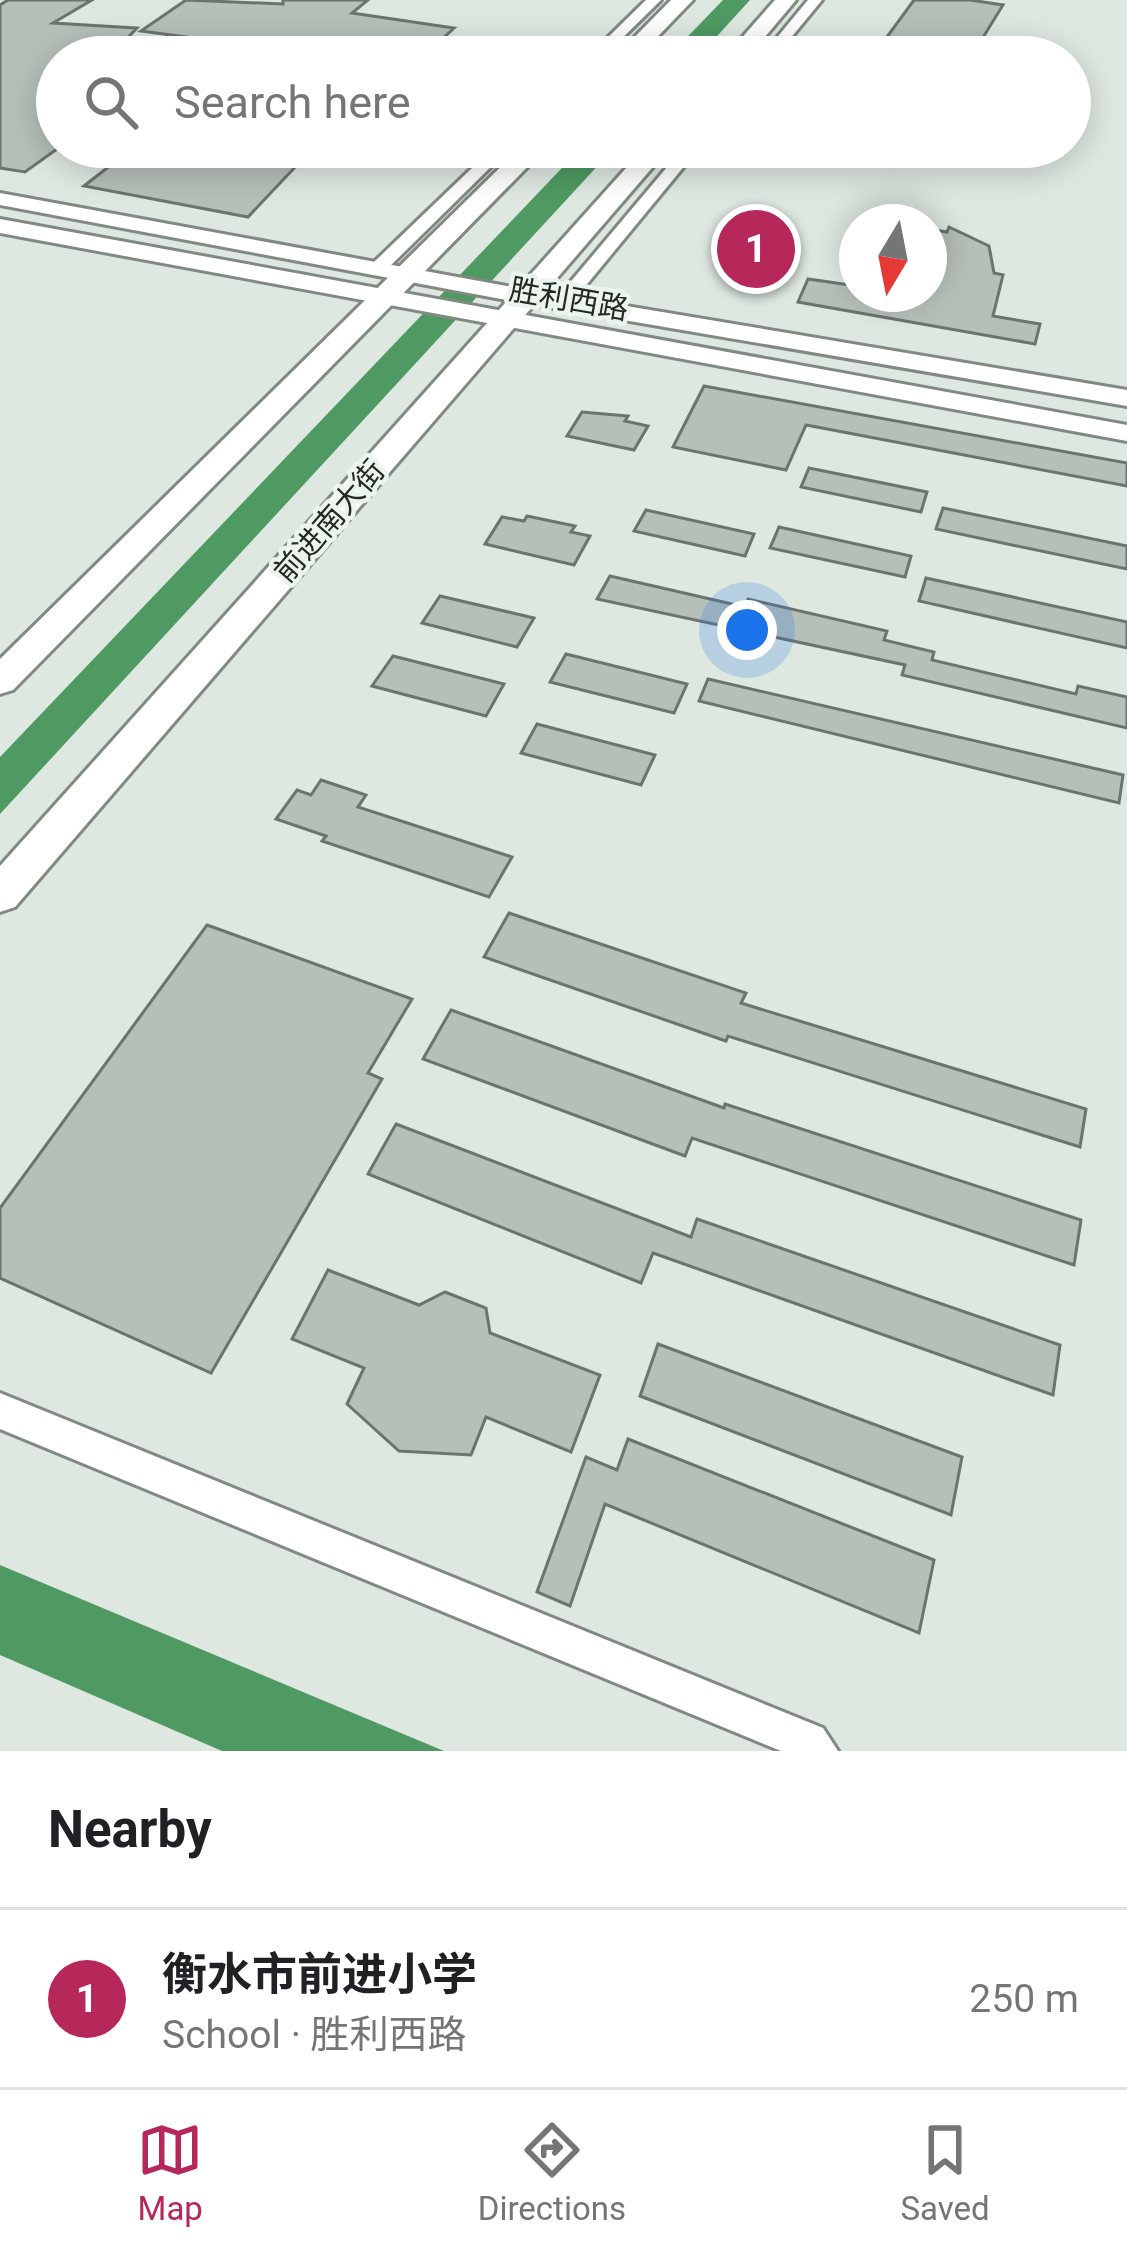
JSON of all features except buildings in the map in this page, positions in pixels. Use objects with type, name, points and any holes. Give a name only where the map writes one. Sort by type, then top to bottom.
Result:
[{"type":"main road","points":[[647,36],[683,0]]},
{"type":"main road","points":[[755,36],[787,0]]},
{"type":"main road","points":[[0,680],[390,280],[512,168]]},
{"type":"main road","name":"前进南大街","points":[[0,895],[504,306],[638,168]]},
{"type":"main road","name":"胜利西路","points":[[0,199],[390,280],[422,305],[563,302],[1127,398]]},
{"type":"main road","name":"胜利西路","points":[[0,226],[390,280],[442,281],[504,306],[1127,433]]},
{"type":"street","points":[[617,36],[654,0]]},
{"type":"street","points":[[785,36],[815,0]]},
{"type":"street","points":[[390,280],[484,168]]},
{"type":"street","points":[[563,302],[675,168]]},
{"type":"street","points":[[0,1412],[809,1742],[818,1751]]},
{"type":"shaded area","points":[[723,0],[750,0],[717,36],[688,36]]},
{"type":"shaded area","points":[[562,168],[596,168],[0,814],[0,757]]},
{"type":"shaded area","points":[[0,1565],[444,1751],[222,1751],[0,1655]]},
{"type":"place","name":"衡水市前进小学","points":[[756,249]]}]
